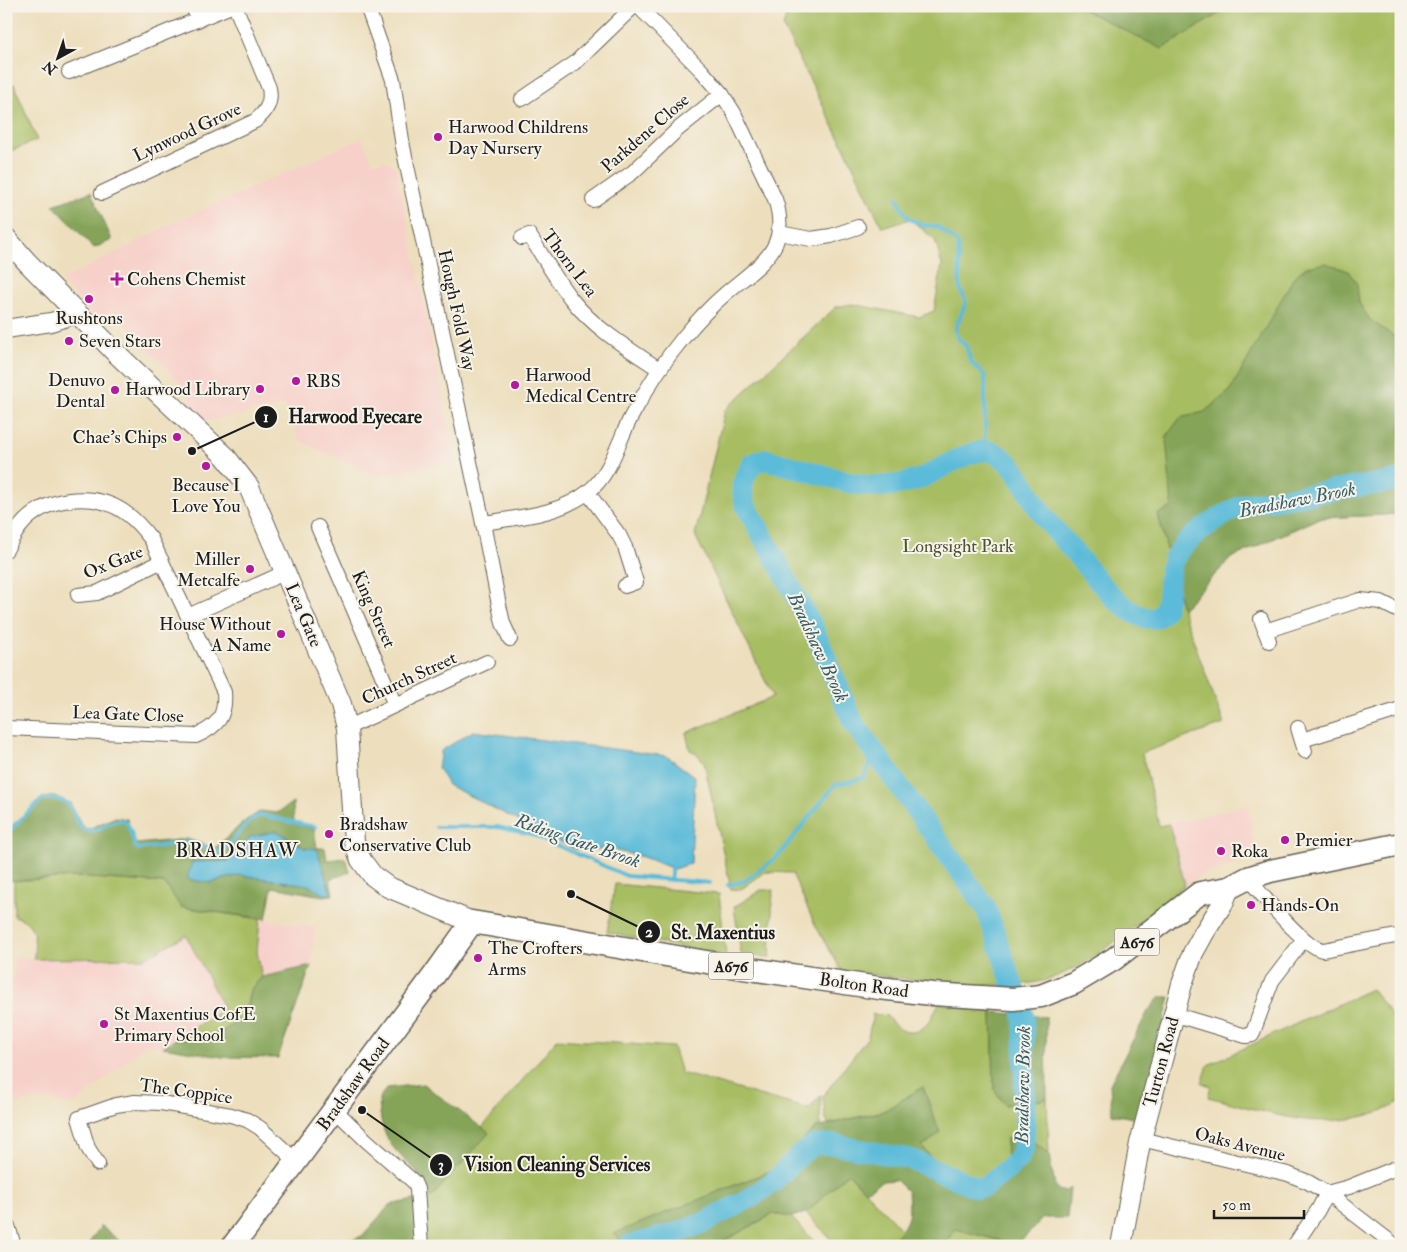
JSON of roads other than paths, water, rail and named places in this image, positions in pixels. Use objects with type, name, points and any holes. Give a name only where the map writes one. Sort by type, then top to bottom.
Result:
[{"type":"main road","name":"Lea Gate","points":[[6,238],[118,355],[214,446],[249,486],[333,684],[347,728],[354,842],[361,860],[373,876],[388,888],[472,922]]},
{"type":"main road","name":"A676","points":[[1239,883],[1270,871],[1401,844]]},
{"type":"main road","name":"Bolton Road","points":[[472,922],[726,966],[870,987],[932,994],[1013,999],[1041,996],[1074,983],[1114,959],[1200,893],[1239,883]]},
{"type":"main road","name":"Turton Road","points":[[1121,1246],[1141,1139],[1182,984],[1193,953],[1204,933],[1223,903],[1239,883]]},
{"type":"main road","name":"Bradshaw Road","points":[[233,1246],[472,922]]},
{"type":"street","points":[[193,6],[198,20]]},
{"type":"street","points":[[69,72],[233,6]]},
{"type":"street","name":"Lynwood Grove","points":[[102,193],[255,121],[266,110],[270,96],[269,88],[233,6]]},
{"type":"street","name":"Hough Fold Way","points":[[368,6],[393,80],[403,147],[483,523],[496,625],[510,639]]},
{"type":"street","points":[[521,98],[575,63],[634,6]]},
{"type":"street","points":[[483,523],[564,506],[588,493],[609,466],[631,418],[660,369],[682,339],[715,303],[763,262],[771,253],[779,233],[778,208],[775,199],[734,113],[722,94],[702,71],[638,6]]},
{"type":"street","name":"Parkdene Close","points":[[593,200],[633,172],[677,130],[722,94]]},
{"type":"street","points":[[779,233],[810,238],[831,236],[858,227]]},
{"type":"street","name":"Thorn Lea","points":[[522,238],[528,235],[571,299],[588,318],[609,335],[660,369]]},
{"type":"street","points":[[6,329],[51,322],[78,314]]},
{"type":"street","points":[[588,493],[608,519],[625,548],[636,582],[625,586]]},
{"type":"street","name":"Lea Gate Close","points":[[6,550],[18,529],[26,520],[37,512],[62,502],[94,500],[111,505],[126,513],[140,525],[151,539],[224,692],[225,703],[223,714],[217,723],[208,731],[196,736],[6,728]]},
{"type":"street","name":"King Street","points":[[318,527],[396,706]]},
{"type":"street","name":"Ox Gate","points":[[78,595],[97,593],[162,561]]},
{"type":"street","points":[[188,616],[286,572]]},
{"type":"street","points":[[1265,630],[1360,600],[1382,602],[1401,612]]},
{"type":"street","name":"Church Street","points":[[347,728],[487,662]]},
{"type":"street","points":[[1302,740],[1401,709]]},
{"type":"street","points":[[1239,883],[1262,896],[1304,939],[1312,946],[1323,950],[1401,935]]},
{"type":"street","points":[[1174,1014],[1246,1036],[1252,1035],[1272,981],[1304,939]]},
{"type":"street","name":"The Coppice","points":[[98,1164],[88,1148],[79,1118],[116,1104],[135,1102],[161,1103],[231,1115],[247,1120],[260,1128],[296,1160]]},
{"type":"street","points":[[334,1109],[367,1142],[414,1182],[417,1188],[421,1246]]},
{"type":"street","name":"Oaks Avenue","points":[[1141,1139],[1288,1174],[1308,1182],[1327,1193],[1396,1246]]},
{"type":"street","points":[[1294,1246],[1327,1193],[1349,1187],[1401,1166]]},
{"type":"water","points":[[473,731],[667,756],[695,777],[691,863],[674,869],[643,857],[613,850],[574,849],[448,785],[438,768],[441,751]]},
{"type":"water","points":[[277,831],[304,848],[317,849],[331,894],[324,894],[308,885],[240,875],[209,883],[187,879],[192,862],[228,861],[250,837]]},
{"type":"waterway","points":[[897,198],[911,220],[921,223],[923,227],[927,225],[938,227],[958,243],[960,288],[966,302],[955,330],[958,338],[966,346],[971,362],[985,376],[985,450]]},
{"type":"waterway","name":"Bradshaw Brook","points":[[628,1246],[677,1233],[703,1223],[752,1197],[773,1182],[802,1153],[814,1145],[832,1144],[910,1159],[978,1188],[985,1187],[1009,1168],[1023,1150],[1025,1129],[1024,1017],[986,908],[853,722],[813,627],[746,506],[743,484],[752,464],[764,459],[850,483],[884,486],[919,479],[967,455],[977,452],[987,451],[995,453],[1003,458],[1015,471],[1046,519],[1106,590],[1132,612],[1149,618],[1155,618],[1164,610],[1168,595],[1171,566],[1176,556],[1202,529],[1224,515],[1245,504],[1401,480]]},
{"type":"waterway","name":"Riding Gate Brook","points":[[728,885],[745,881],[778,856],[835,785],[863,778],[875,753]]},
{"type":"waterway","name":"Riding Gate Brook","points":[[6,834],[40,802],[50,799],[57,799],[69,805],[81,828],[85,830],[93,830],[112,822],[123,820],[129,826],[135,846],[139,849],[188,842],[220,852],[226,848],[249,822],[261,815],[315,827]]},
{"type":"waterway","name":"Riding Gate Brook","points":[[436,827],[497,827],[531,834],[627,876],[710,883]]},
{"type":"waterway","points":[[671,869],[671,880]]},
{"type":"place","name":"Harwood Childrens Day Nursery","points":[[438,137]]},
{"type":"place","name":"Cohens Chemist","points":[[117,279]]},
{"type":"place","name":"Rushtons","points":[[89,299]]},
{"type":"place","name":"Seven Stars","points":[[69,341]]},
{"type":"place","name":"RBS","points":[[296,381]]},
{"type":"place","name":"Harwood Medical Centre","points":[[515,385]]},
{"type":"place","name":"Harwood Library","points":[[260,389]]},
{"type":"place","name":"Denuvo Dental","points":[[115,390]]},
{"type":"place","name":"Chae's Chips","points":[[177,437]]},
{"type":"place","name":"Harwood Eyecare","points":[[192,451]]},
{"type":"place","name":"Because I Love You","points":[[206,466]]},
{"type":"place","name":"Miller Metcalfe","points":[[250,569]]},
{"type":"place","name":"House Without A Name","points":[[281,634]]},
{"type":"place","name":"Bradshaw Conservative Club","points":[[329,834]]},
{"type":"place","name":"Premier","points":[[1285,840]]},
{"type":"place","name":"Roka","points":[[1221,851]]},
{"type":"place","name":"St. Maxentius","points":[[571,894]]},
{"type":"place","name":"Hands-On","points":[[1251,905]]},
{"type":"place","name":"The Crofters Arms","points":[[478,958]]},
{"type":"place","name":"St Maxentius CofE Primary School","points":[[104,1024]]},
{"type":"place","name":"Vision Cleaning Services","points":[[362,1110]]},
{"type":"district","name":"BRADSHAW","points":[[237,850]]},
{"type":"park label","name":"Longsight Park","points":[[958,546]]}]
